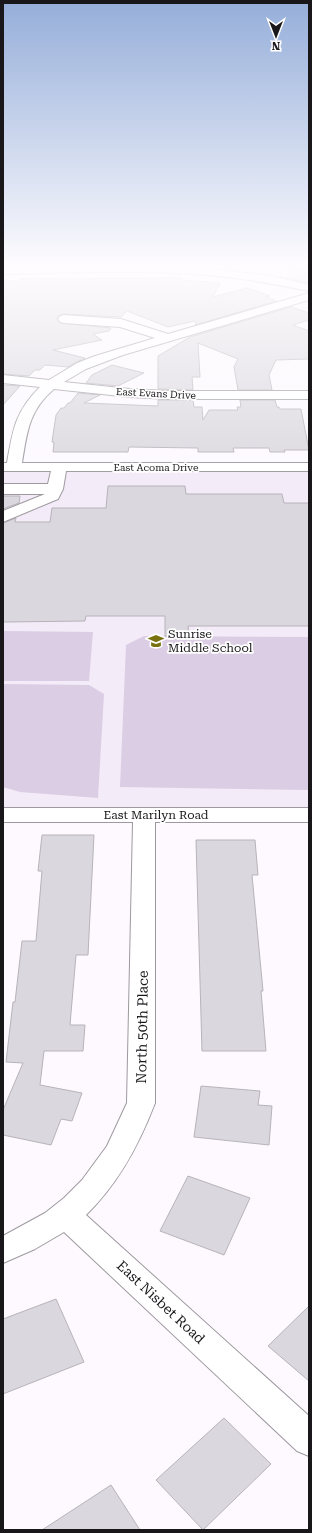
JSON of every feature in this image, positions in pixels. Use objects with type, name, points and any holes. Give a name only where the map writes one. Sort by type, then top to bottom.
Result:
[{"type":"street","points":[[9,467],[26,414],[34,401],[54,384],[71,372],[104,357],[163,340]]},
{"type":"street","name":"East Evans Drive","points":[[3,379],[168,396],[309,395]]},
{"type":"street","name":"East Acoma Drive","points":[[9,467],[309,467]]},
{"type":"street","points":[[3,517],[53,496],[59,467]]},
{"type":"street","points":[[3,489],[55,489]]},
{"type":"street","name":"East Marilyn Road","points":[[3,815],[309,815]]},
{"type":"street","name":"North 50th Place","points":[[64,1214],[83,1200],[113,1162],[131,1130],[141,1102],[144,815]]},
{"type":"street","points":[[3,1250],[34,1235],[64,1214]]},
{"type":"street","name":"East Nisbet Road","points":[[64,1214],[309,1439]]},
{"type":"shaded area","name":"Sunrise Middle School","points":[[3,467],[309,467],[309,815],[3,815]]},
{"type":"shaded area","points":[[3,631],[93,632],[89,681],[3,681]]},
{"type":"shaded area","points":[[144,636],[309,637],[309,790],[120,787],[126,645]]},
{"type":"shaded area","points":[[3,684],[89,685],[104,694],[98,798],[20,792],[3,787]]},
{"type":"building","points":[[3,340],[102,340],[53,350],[85,358],[68,367],[45,365],[40,370],[35,370],[29,376],[3,374]]},
{"type":"building","points":[[186,340],[309,340],[309,359],[276,360],[269,375],[272,390],[238,390],[234,367],[238,359],[198,343],[200,377],[192,377],[193,390],[158,389],[158,356]]},
{"type":"building","points":[[112,365],[144,373],[118,386],[86,383],[92,375]]},
{"type":"building","points":[[3,385],[20,386],[3,405]]},
{"type":"building","points":[[78,393],[100,395],[84,403],[158,406],[158,400],[193,400],[194,407],[202,407],[203,420],[209,410],[238,410],[237,407],[241,407],[240,400],[275,400],[277,407],[280,409],[301,409],[309,450],[284,450],[285,452],[270,452],[269,448],[233,448],[234,452],[198,452],[198,448],[129,447],[128,452],[53,452],[54,442],[52,442],[56,415],[61,408],[64,408],[68,403],[70,403]]},
{"type":"building","points":[[108,486],[185,486],[186,494],[282,494],[284,503],[309,503],[309,626],[188,626],[189,636],[165,636],[165,616],[86,616],[85,621],[3,622],[3,523],[16,518],[15,522],[50,522],[52,508],[106,508]]},
{"type":"building","points":[[3,496],[20,496],[19,503],[3,509]]},
{"type":"building","points":[[42,835],[94,835],[88,955],[76,955],[70,1025],[85,1025],[83,1051],[44,1051],[40,1085],[82,1093],[72,1121],[61,1119],[51,1145],[3,1135],[3,1110],[23,1063],[6,1062],[22,941],[36,941],[42,871],[38,871]]},
{"type":"building","points":[[196,840],[255,840],[258,875],[252,875],[263,991],[261,991],[266,1051],[202,1051]]},
{"type":"building","points":[[201,1086],[260,1091],[258,1105],[272,1106],[269,1145],[194,1137]]},
{"type":"building","points":[[188,1176],[250,1198],[224,1255],[160,1231]]},
{"type":"building","points":[[56,1299],[84,1362],[3,1394],[3,1319]]},
{"type":"building","points":[[309,1306],[309,1381],[268,1346]]},
{"type":"building","points":[[224,1418],[271,1464],[203,1530],[156,1480]]},
{"type":"building","points":[[111,1485],[140,1530],[42,1530]]},
{"type":"place","name":"Sunrise Middle School","points":[[156,641]]}]
